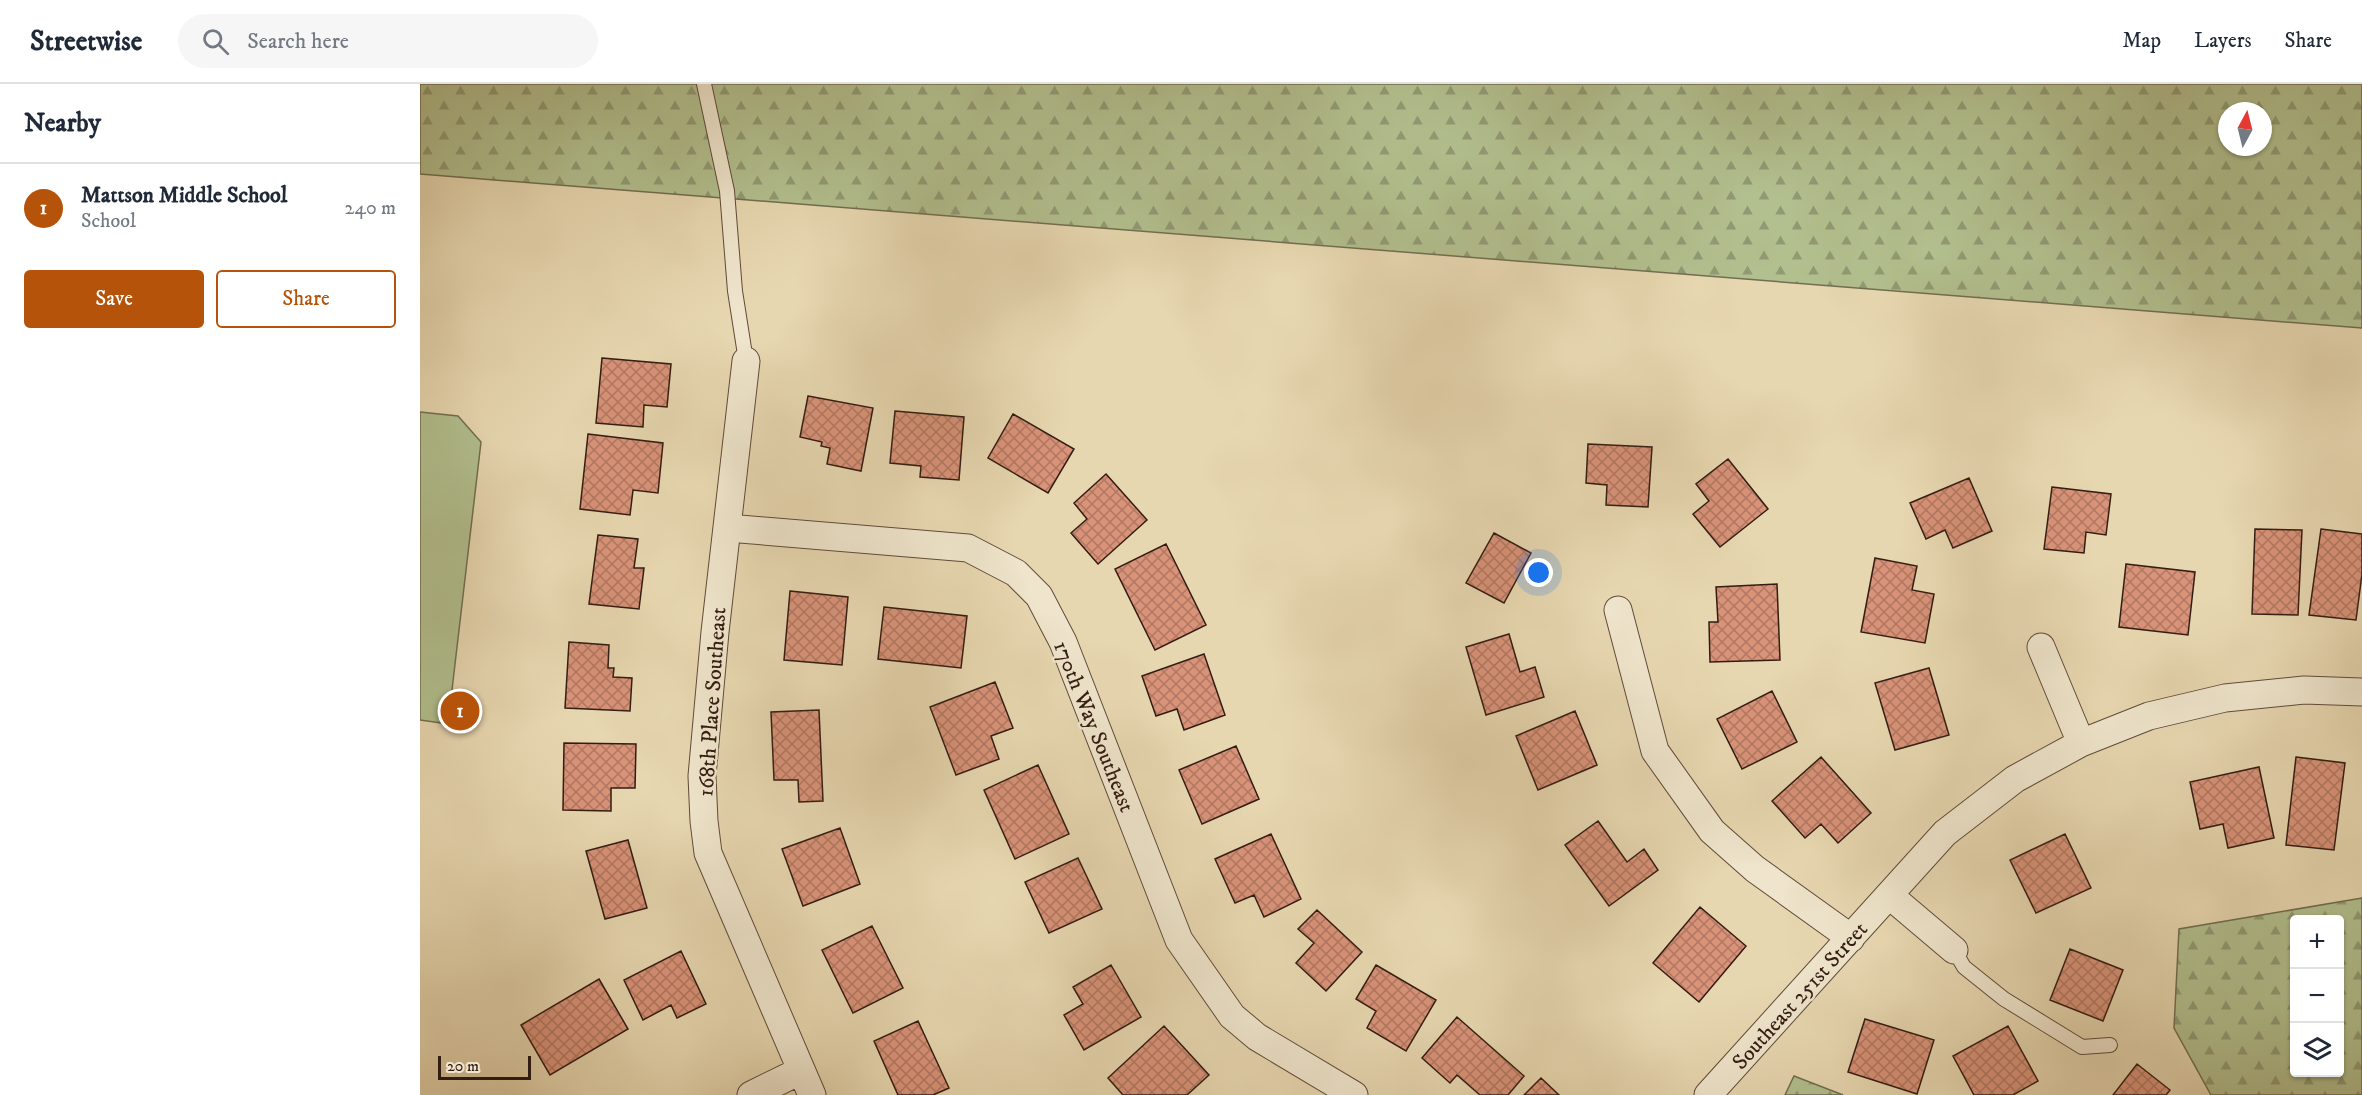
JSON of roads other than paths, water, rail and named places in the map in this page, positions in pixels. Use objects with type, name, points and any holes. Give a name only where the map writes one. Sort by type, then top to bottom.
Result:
[{"type":"street","name":"168th Place Southeast","points":[[746,361],[702,776],[704,821],[708,853],[812,1095]]},
{"type":"street","name":"170th Way Southeast","points":[[728,528],[968,549],[1016,573],[1039,596],[1063,642],[1179,940],[1232,1016],[1257,1037],[1354,1095]]},
{"type":"street","points":[[1618,610],[1655,751],[1712,831],[1755,869],[1851,938]]},
{"type":"street","points":[[2041,647],[2081,743]]},
{"type":"street","name":"Southeast 251st Street","points":[[1708,1095],[1945,833],[2015,779],[2081,743],[2149,716],[2225,698],[2304,690],[2362,692]]},
{"type":"street","points":[[1889,895],[1953,950]]},
{"type":"street","points":[[752,1095],[800,1071]]},
{"type":"lane","points":[[704,84],[728,191],[735,291],[746,361]]},
{"type":"lane","points":[[1953,950],[1964,967],[2004,999],[2082,1047],[2110,1045]]},
{"type":"place","name":"Mattson Middle School","points":[[460,711]]}]
